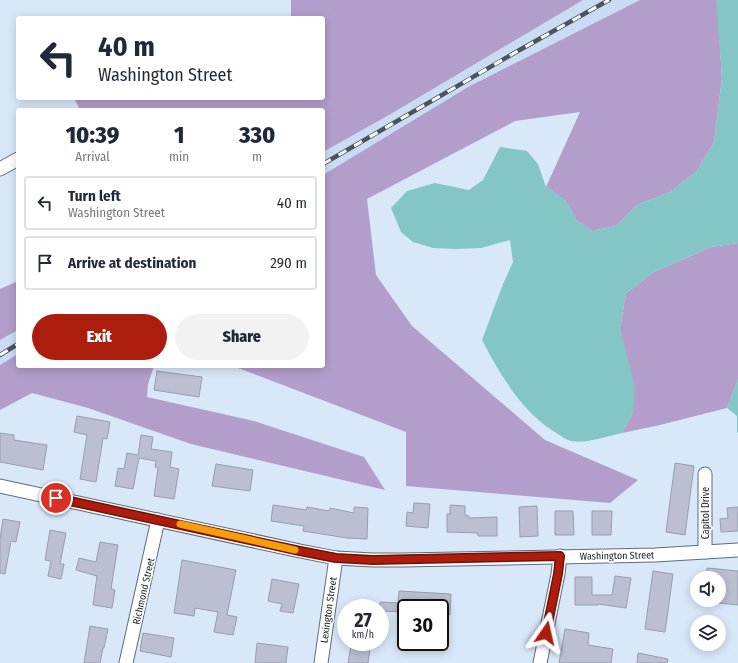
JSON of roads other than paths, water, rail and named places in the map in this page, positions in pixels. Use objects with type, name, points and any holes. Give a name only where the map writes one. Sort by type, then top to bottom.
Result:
[{"type":"street","points":[[0,169],[16,160]]},
{"type":"street","name":"Capitol Drive","points":[[704,474],[705,552]]},
{"type":"street","name":"Washington Street","points":[[0,486],[336,558],[403,560],[655,555],[738,550]]},
{"type":"street","name":"Richmond Street","points":[[126,663],[158,520]]},
{"type":"street","points":[[540,663],[558,574],[560,556]]},
{"type":"street","name":"Lexington Street","points":[[320,663],[336,558]]},
{"type":"railway","points":[[325,163],[609,0]]},
{"type":"railway","points":[[0,355],[16,345]]}]
